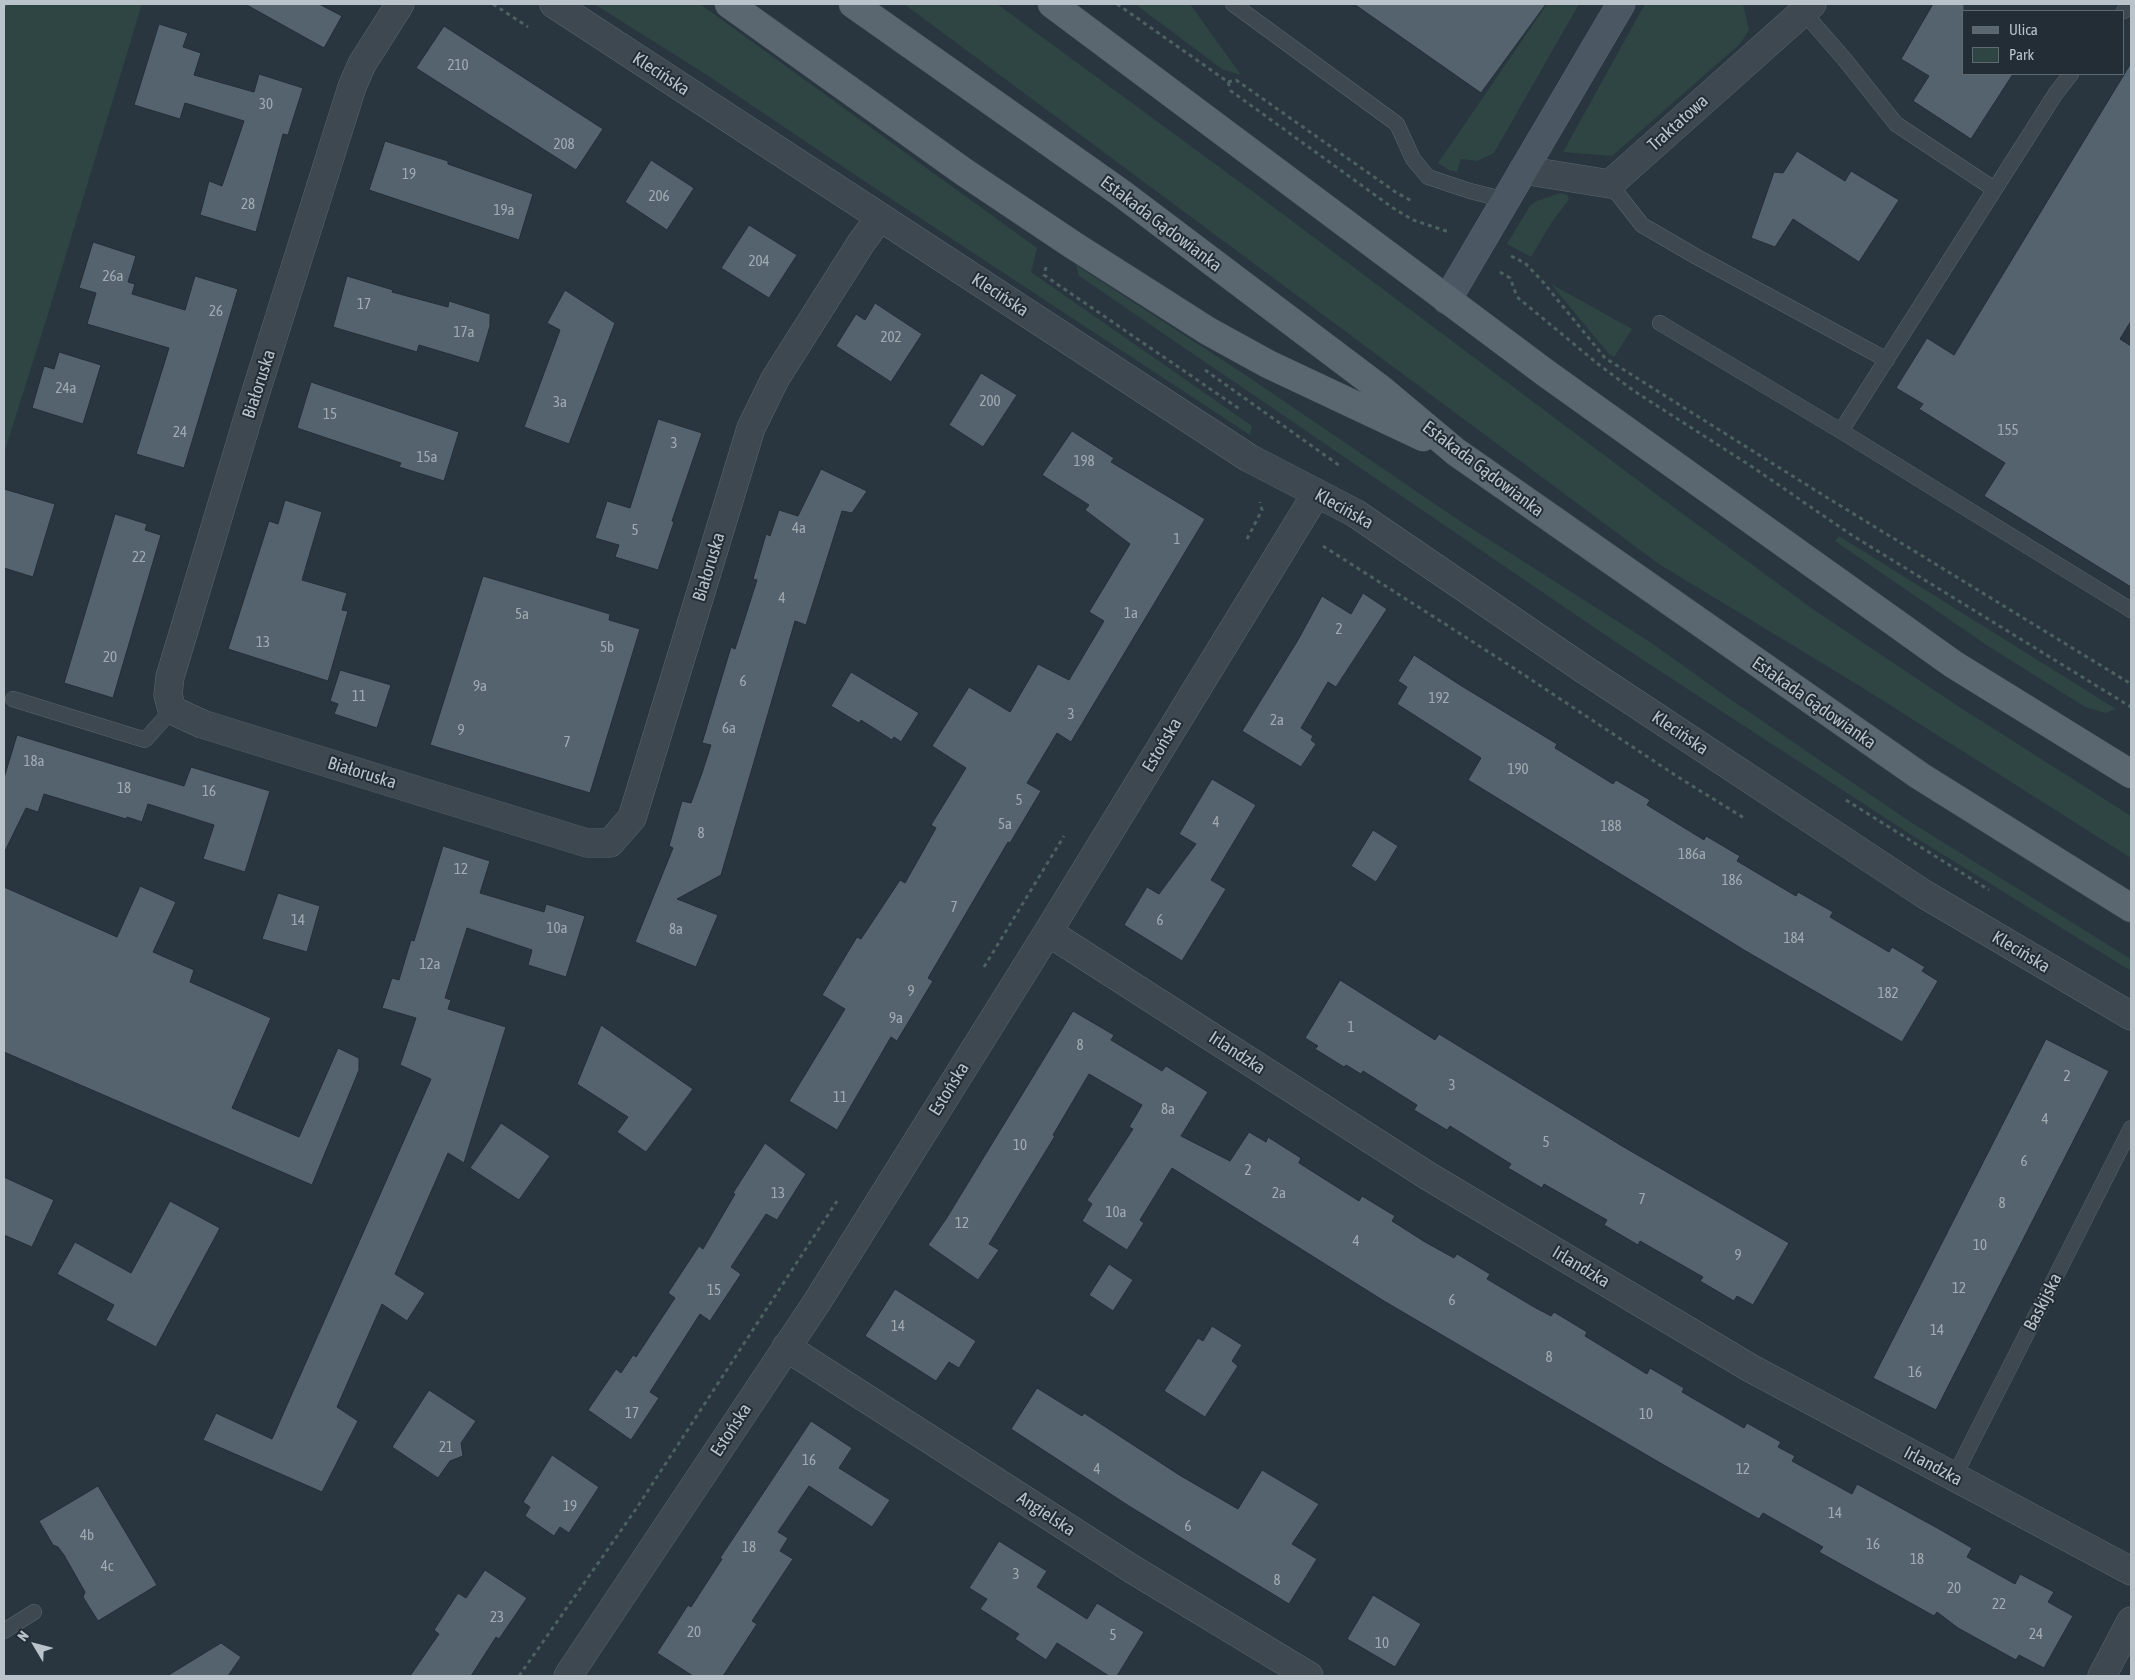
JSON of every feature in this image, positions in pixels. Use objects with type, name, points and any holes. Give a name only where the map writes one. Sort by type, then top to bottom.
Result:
[{"type":"main road","points":[[728,4],[964,172],[1073,245],[1208,330],[1268,364],[1456,452]]},
{"type":"main road","name":"Estakada Gądowianka","points":[[853,4],[1121,192],[1382,390],[1456,452],[1920,776],[2131,908]]},
{"type":"main road","points":[[1052,4],[1547,374],[1954,664],[2129,767]]},
{"type":"main road","points":[[1447,300],[1621,4]]},
{"type":"street","name":"Białoruska","points":[[400,4],[362,64],[352,87],[253,400],[170,677],[168,695],[172,710],[202,724],[587,843],[610,843],[632,818],[752,428],[775,379],[861,243],[880,217]]},
{"type":"street","name":"Klecińska","points":[[554,4],[1249,458],[1287,476],[1316,494],[1368,521],[1582,668],[1924,894],[2131,1016]]},
{"type":"street","name":"Traktatowa","points":[[1610,184],[1804,6]]},
{"type":"street","points":[[1524,170],[1610,184]]},
{"type":"street","name":"Estońska","points":[[568,1676],[816,1302],[1048,932],[1316,494]]},
{"type":"street","name":"Irlandzka","points":[[1048,932],[1428,1176],[1752,1368],[2131,1571]]},
{"type":"street","name":"Angielska","points":[[786,1347],[1132,1569],[1309,1676]]},
{"type":"street","points":[[2104,1676],[2131,1621]]},
{"type":"lane","points":[[1234,4],[1397,124],[1412,159],[1428,177],[1470,191],[1506,200]]},
{"type":"lane","points":[[1804,6],[1896,124],[1994,189]]},
{"type":"lane","points":[[1841,431],[2056,92],[2070,75]]},
{"type":"lane","points":[[1610,184],[1642,225],[1886,360]]},
{"type":"lane","points":[[1660,323],[1841,431],[2131,610]]},
{"type":"lane","points":[[13,699],[145,740],[172,710]]},
{"type":"lane","name":"Baskijska","points":[[1954,1477],[2131,1128]]},
{"type":"lane","points":[[4,1630],[34,1612]]},
{"type":"path","points":[[1117,4],[1228,82],[1231,91],[1394,208],[1413,220],[1447,231]]},
{"type":"path","points":[[1228,82],[1236,80],[1397,193],[1414,202]]},
{"type":"path","points":[[1504,252],[1525,262],[1605,358],[1818,492],[2131,684]]},
{"type":"path","points":[[1047,263],[1044,275],[1246,413]]},
{"type":"path","points":[[1500,271],[1510,278],[1517,296],[1598,364],[1634,391],[1754,468],[1850,534],[2131,707]]},
{"type":"path","points":[[1238,393],[1341,466]]},
{"type":"path","points":[[1247,538],[1262,510]]},
{"type":"path","points":[[1319,544],[1752,823]]},
{"type":"path","points":[[1842,797],[1990,892]]},
{"type":"path","points":[[983,969],[1066,833]]},
{"type":"path","points":[[519,1676],[636,1509],[840,1198]]},
{"type":"green space","points":[[4,4],[142,4],[5,450]]},
{"type":"green space","points":[[594,4],[700,4],[1037,248],[1031,272],[1252,426],[1250,435],[867,183],[707,75]]},
{"type":"green space","points":[[904,4],[997,4],[1252,191],[1810,607],[1961,708],[2131,816],[2131,858],[1863,688],[1659,564]]},
{"type":"green space","points":[[1135,4],[1190,4],[1241,75],[1222,69]]},
{"type":"green space","points":[[1547,4],[1579,4],[1494,153],[1477,161],[1461,159],[1457,172],[1449,170],[1438,163]]},
{"type":"green space","points":[[1645,4],[1743,4],[1749,30],[1740,44],[1612,156],[1563,152]]},
{"type":"green space","points":[[1560,193],[1567,195],[1569,199],[1552,222],[1531,257],[1507,244],[1530,206],[1537,201]]},
{"type":"green space","points":[[1076,265],[1244,374],[1463,523],[1650,642],[1912,823],[2131,959],[2131,971],[1910,834],[1617,643],[1079,276]]},
{"type":"green space","points":[[1551,284],[1632,329],[1614,357],[1609,354]]},
{"type":"green space","points":[[1839,536],[2116,709],[2105,713],[2085,707],[1988,646],[1835,541]]},
{"type":"building","points":[[245,4],[319,4],[342,16],[324,48]]},
{"type":"building","points":[[1354,4],[1546,4],[1481,93]]},
{"type":"building","points":[[1933,4],[1964,4],[1964,10],[1962,10],[1962,75],[2012,75],[1971,139],[1913,101],[1929,76],[1901,59]]},
{"type":"building","points":[[159,24],[188,33],[183,47],[201,53],[194,75],[254,92],[259,74],[303,88],[288,135],[283,134],[256,232],[200,215],[209,181],[222,186],[244,121],[185,103],[180,119],[134,105]]},
{"type":"building","points":[[444,26],[603,129],[576,170],[416,68]]},
{"type":"building","points":[[2131,63],[2131,321],[2120,339],[2131,346],[2131,587],[1984,496],[2005,463],[1919,409],[1923,404],[1896,388],[1927,338],[1954,355]]},
{"type":"building","points":[[385,141],[448,161],[448,164],[533,194],[519,240],[369,190]]},
{"type":"building","points":[[1797,151],[1845,181],[1851,171],[1899,200],[1859,262],[1793,219],[1775,247],[1751,238],[1774,172],[1783,173]]},
{"type":"building","points":[[651,160],[694,188],[667,230],[625,202]]},
{"type":"building","points":[[749,225],[797,255],[769,298],[721,268]]},
{"type":"building","points":[[93,242],[136,256],[128,282],[135,284],[132,294],[185,310],[195,276],[238,289],[184,468],[136,454],[169,348],[87,324],[96,293],[79,288]]},
{"type":"building","points":[[347,276],[393,290],[392,292],[448,307],[449,301],[490,314],[490,326],[479,363],[419,345],[417,352],[333,327]]},
{"type":"building","points":[[565,290],[615,323],[569,444],[524,427],[560,330],[547,323]]},
{"type":"building","points":[[875,303],[922,334],[891,382],[836,346],[856,314],[865,320]]},
{"type":"building","points":[[59,352],[101,365],[83,424],[32,408],[44,366],[54,369]]},
{"type":"building","points":[[981,373],[1017,395],[983,447],[949,425]]},
{"type":"building","points":[[311,382],[459,432],[444,481],[399,467],[401,463],[297,428]]},
{"type":"building","points":[[658,419],[702,433],[672,521],[674,522],[658,570],[615,557],[619,545],[595,538],[607,501],[630,508]]},
{"type":"building","points":[[1072,431],[1114,458],[1111,462],[1205,519],[1071,742],[1057,733],[1027,783],[1041,791],[1010,843],[1008,842],[928,978],[933,981],[897,1041],[891,1037],[837,1130],[789,1101],[845,1009],[822,995],[857,937],[861,939],[900,880],[905,883],[936,828],[931,825],[966,768],[932,746],[969,687],[1010,712],[1038,664],[1069,680],[1104,621],[1089,612],[1130,544],[1085,510],[1089,505],[1042,475]]},
{"type":"building","points":[[821,469],[867,491],[852,513],[842,511],[806,625],[795,621],[721,875],[677,899],[718,915],[696,967],[635,942],[673,848],[669,846],[682,801],[691,803],[711,745],[702,743],[731,647],[735,649],[757,580],[753,579],[766,534],[770,536],[779,510],[798,516]]},
{"type":"building","points":[[4,489],[55,504],[33,577],[4,568]]},
{"type":"building","points":[[285,500],[322,512],[302,580],[347,593],[342,610],[348,611],[328,681],[228,649],[269,521],[278,524]]},
{"type":"building","points":[[115,514],[147,524],[145,530],[161,535],[113,698],[64,683]]},
{"type":"building","points":[[483,576],[610,614],[609,620],[640,629],[590,793],[430,745]]},
{"type":"building","points":[[1363,593],[1387,609],[1336,687],[1328,682],[1301,728],[1313,736],[1311,740],[1316,744],[1301,767],[1242,731],[1298,640],[1322,596],[1351,614]]},
{"type":"building","points":[[1414,655],[1557,744],[1555,748],[1613,784],[1616,780],[1650,800],[1647,805],[1704,840],[1706,836],[1740,856],[1737,861],[1796,896],[1798,892],[1833,912],[1830,917],[1889,952],[1892,947],[1925,967],[1922,971],[1938,981],[1902,1042],[1744,950],[1468,780],[1481,758],[1397,704],[1407,687],[1398,681]]},
{"type":"building","points":[[340,670],[391,685],[377,728],[334,714],[338,704],[330,701]]},
{"type":"building","points":[[851,672],[919,713],[901,742],[894,737],[892,740],[861,720],[859,723],[831,706]]},
{"type":"building","points":[[17,735],[184,786],[191,767],[270,791],[245,872],[203,859],[214,825],[148,804],[142,822],[127,817],[126,819],[44,794],[38,812],[26,808],[4,853],[4,778]]},
{"type":"building","points":[[1212,779],[1256,805],[1211,880],[1226,889],[1182,961],[1124,925],[1147,887],[1159,894],[1196,844],[1179,834]]},
{"type":"building","points":[[1373,830],[1398,846],[1376,882],[1351,866]]},
{"type":"building","points":[[443,846],[490,861],[480,893],[544,912],[546,904],[585,916],[566,977],[528,965],[532,950],[467,928],[445,998],[451,1000],[448,1009],[506,1027],[464,1163],[448,1153],[395,1274],[425,1293],[407,1321],[382,1304],[337,1407],[358,1421],[322,1492],[203,1440],[216,1413],[272,1439],[431,1079],[400,1065],[416,1018],[382,1008],[392,978],[399,980],[411,940],[414,941]]},
{"type":"building","points":[[140,886],[176,902],[153,952],[194,970],[190,982],[271,1018],[232,1108],[299,1137],[338,1048],[359,1058],[359,1070],[312,1185],[4,1052],[4,887],[117,937]]},
{"type":"building","points":[[278,893],[320,906],[307,952],[262,939]]},
{"type":"building","points":[[1340,980],[1435,1040],[1439,1034],[1622,1146],[1789,1243],[1753,1305],[1737,1296],[1734,1301],[1700,1281],[1703,1277],[1640,1241],[1638,1245],[1604,1225],[1607,1220],[1544,1184],[1542,1188],[1508,1168],[1511,1164],[1450,1126],[1447,1130],[1414,1110],[1417,1105],[1363,1071],[1361,1074],[1346,1065],[1344,1067],[1315,1049],[1318,1046],[1305,1038]]},
{"type":"building","points":[[1073,1011],[1114,1035],[1111,1040],[1162,1071],[1166,1066],[1208,1092],[1181,1136],[1230,1161],[1249,1132],[1266,1142],[1268,1137],[1301,1158],[1299,1163],[1359,1201],[1362,1196],[1395,1216],[1392,1221],[1425,1242],[1454,1258],[1457,1254],[1490,1274],[1487,1279],[1534,1307],[1551,1316],[1554,1312],[1587,1332],[1585,1336],[1647,1374],[1650,1368],[1684,1388],[1682,1392],[1744,1428],[1747,1423],[1781,1442],[1778,1447],[1795,1456],[1792,1461],[1852,1494],[1857,1484],[1939,1529],[1972,1548],[1967,1557],[2015,1584],[2020,1574],[2054,1592],[2048,1602],[2073,1616],[2044,1668],[2019,1655],[2016,1660],[1958,1628],[1937,1612],[1934,1616],[1819,1552],[1823,1547],[1763,1513],[1759,1519],[1662,1464],[1384,1301],[1172,1168],[1140,1220],[1144,1223],[1127,1250],[1082,1221],[1092,1204],[1087,1200],[1133,1129],[1129,1127],[1142,1105],[1089,1074],[1053,1135],[1055,1136],[989,1244],[999,1250],[978,1280],[928,1245],[946,1219]]},
{"type":"building","points":[[601,1025],[693,1089],[646,1152],[617,1132],[628,1117],[577,1084]]},
{"type":"building","points":[[2046,1039],[2109,1071],[1936,1410],[1873,1378]]},
{"type":"building","points":[[501,1123],[550,1156],[519,1200],[470,1168]]},
{"type":"building","points":[[765,1143],[806,1174],[777,1220],[766,1214],[731,1267],[741,1274],[710,1321],[700,1314],[650,1392],[659,1398],[631,1440],[588,1410],[616,1369],[621,1373],[633,1355],[636,1357],[675,1298],[668,1293],[699,1246],[703,1249],[735,1194],[733,1193]]},
{"type":"building","points":[[4,1177],[54,1200],[32,1247],[4,1235]]},
{"type":"building","points":[[170,1201],[220,1228],[156,1347],[106,1320],[114,1305],[57,1274],[75,1242],[131,1273]]},
{"type":"building","points":[[1109,1264],[1133,1280],[1113,1311],[1089,1295]]},
{"type":"building","points":[[895,1289],[976,1341],[959,1368],[949,1362],[936,1381],[865,1336]]},
{"type":"building","points":[[1212,1326],[1242,1345],[1232,1361],[1238,1366],[1205,1417],[1164,1391],[1198,1338],[1203,1341]]},
{"type":"building","points":[[1037,1388],[1082,1416],[1084,1413],[1181,1476],[1238,1509],[1262,1470],[1319,1504],[1292,1544],[1317,1559],[1289,1604],[1129,1506],[1011,1429]]},
{"type":"building","points":[[429,1390],[476,1421],[461,1443],[463,1456],[450,1461],[438,1478],[392,1447]]},
{"type":"building","points":[[811,1421],[852,1448],[839,1468],[890,1500],[872,1527],[809,1486],[778,1532],[788,1538],[780,1551],[793,1559],[752,1621],[757,1624],[723,1676],[693,1676],[657,1653],[688,1605],[691,1607],[722,1559],[720,1558]]},
{"type":"building","points":[[552,1455],[599,1487],[569,1533],[560,1527],[554,1536],[525,1516],[530,1507],[523,1502]]},
{"type":"building","points":[[98,1486],[157,1585],[98,1621],[83,1597],[85,1592],[64,1555],[58,1547],[53,1545],[39,1521]]},
{"type":"building","points":[[999,1541],[1047,1571],[1037,1587],[1087,1619],[1097,1603],[1144,1632],[1117,1676],[1109,1676],[1057,1643],[1046,1660],[1015,1639],[1019,1634],[980,1609],[987,1599],[969,1588]]},
{"type":"building","points":[[485,1570],[527,1598],[499,1639],[496,1637],[471,1676],[410,1676],[439,1634],[434,1630],[458,1593],[466,1598]]},
{"type":"building","points":[[1373,1595],[1421,1624],[1395,1667],[1347,1639]]},
{"type":"building","points":[[221,1643],[241,1657],[228,1676],[167,1676]]}]
